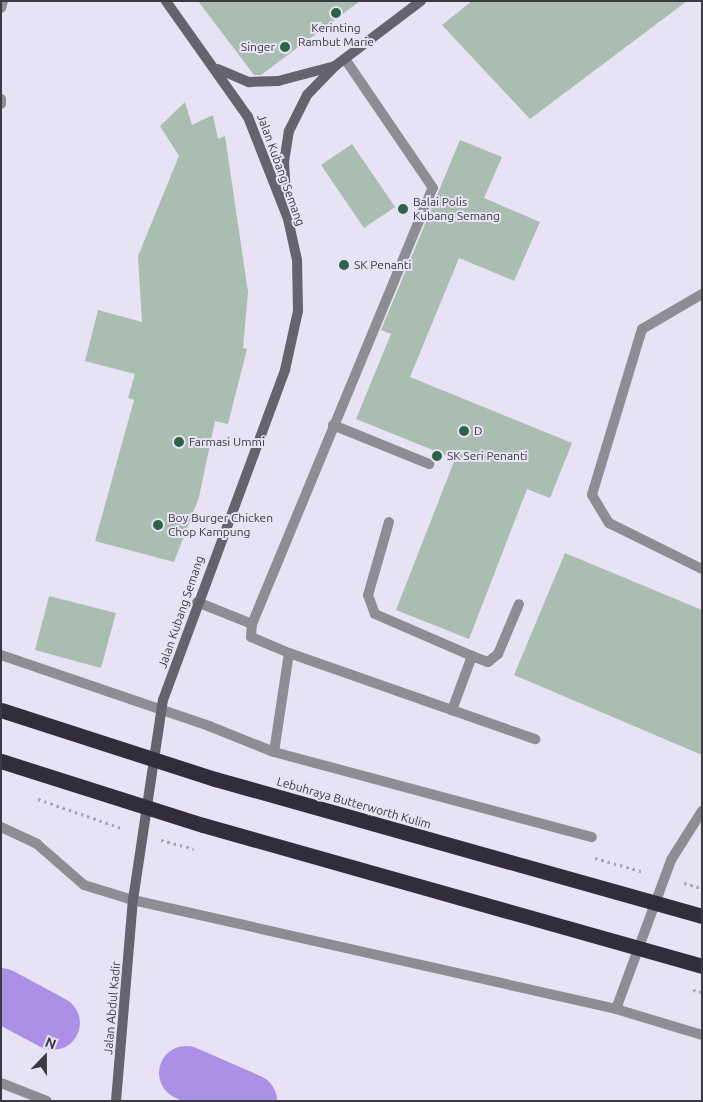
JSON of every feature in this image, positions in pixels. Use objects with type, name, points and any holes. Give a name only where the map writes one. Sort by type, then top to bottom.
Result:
[{"type":"highway","name":"Lebuhraya Butterworth Kulim","points":[[1,710],[215,779],[702,916]]},
{"type":"highway","points":[[1,761],[203,825],[702,966]]},
{"type":"main road","name":"Jalan Kubang Semang","points":[[132,917],[163,700],[197,602],[285,370],[298,311],[297,260],[288,219],[248,117],[218,69],[166,1]]},
{"type":"main road","points":[[288,219],[284,162],[289,131],[307,95],[336,66],[421,1]]},
{"type":"main road","points":[[218,69],[249,82],[278,81],[336,66]]},
{"type":"main road","name":"Jalan Abdul Kadir","points":[[116,1101],[132,917]]},
{"type":"street","points":[[1,8],[3,1]]},
{"type":"street","points":[[345,59],[433,188],[333,424],[252,624],[251,637],[289,653],[535,739]]},
{"type":"street","points":[[1,99],[1,104]]},
{"type":"street","points":[[702,294],[642,329],[592,495],[608,523],[702,569]]},
{"type":"street","points":[[333,424],[429,464]]},
{"type":"street","points":[[389,522],[368,595],[375,614],[488,662],[498,654],[519,604]]},
{"type":"street","points":[[197,602],[252,624]]},
{"type":"street","points":[[274,752],[289,653]]},
{"type":"street","points":[[1,655],[209,726],[274,752],[592,837]]},
{"type":"street","points":[[452,710],[472,656]]},
{"type":"street","points":[[616,1009],[671,860],[702,812]]},
{"type":"street","points":[[1,827],[37,844],[84,885],[133,900],[616,1009],[702,1035]]},
{"type":"street","points":[[1,1083],[48,1101]]},
{"type":"building","points":[[198,1],[360,1],[261,75],[254,75]]},
{"type":"building","points":[[472,1],[687,1],[530,119],[442,25]]},
{"type":"building","points":[[185,102],[192,125],[213,115],[218,139],[225,136],[248,292],[243,348],[247,349],[228,424],[215,421],[199,497],[174,562],[95,541],[134,400],[128,398],[135,374],[85,361],[98,310],[142,322],[138,256],[179,156],[160,126]]},
{"type":"building","points":[[460,140],[502,157],[484,198],[540,222],[514,281],[459,258],[410,377],[572,443],[550,498],[527,489],[469,639],[396,610],[455,459],[356,419],[391,334],[381,330]]},
{"type":"building","points":[[352,144],[395,207],[364,228],[321,165]]},
{"type":"building","points":[[565,553],[702,610],[702,755],[514,675]]},
{"type":"building","points":[[49,596],[116,613],[101,668],[35,650]]},
{"type":"waterway","points":[[1,995],[53,1023]]},
{"type":"waterway","points":[[186,1073],[250,1101]]},
{"type":"place","name":"Kerinting Rambut Marie","points":[[336,13]]},
{"type":"place","name":"Singer","points":[[285,47]]},
{"type":"place","name":"Balai Polis Kubang Semang","points":[[403,209]]},
{"type":"place","name":"SK Penanti","points":[[344,265]]},
{"type":"place","name":"D","points":[[464,431]]},
{"type":"place","name":"Farmasi Ummi","points":[[179,442]]},
{"type":"place","name":"SK Seri Penanti","points":[[437,456]]},
{"type":"place","name":"Boy Burger Chicken Chop Kampung","points":[[158,525]]}]
